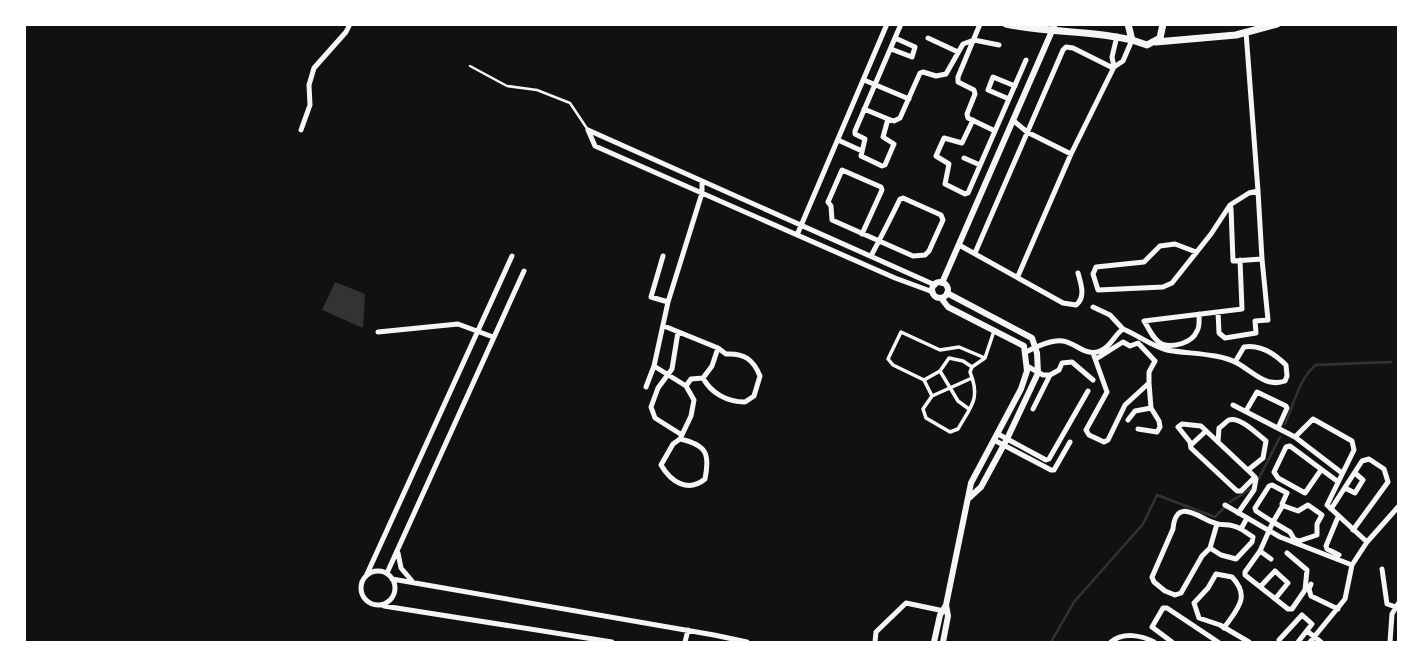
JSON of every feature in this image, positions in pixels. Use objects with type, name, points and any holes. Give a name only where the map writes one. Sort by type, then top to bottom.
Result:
[{"type":"main road","points":[[1006,24],[1117,36],[1143,45],[1245,32],[1277,24]]},
{"type":"main road","points":[[1128,24],[1132,40]]},
{"type":"main road","points":[[1156,42],[1162,33],[1163,24]]},
{"type":"street","points":[[301,130],[310,105],[309,85],[314,68],[350,24]]},
{"type":"street","points":[[797,235],[887,24]]},
{"type":"street","points":[[888,120],[883,136],[894,145],[885,165],[861,156],[865,139],[855,134],[855,131],[901,24]]},
{"type":"street","points":[[980,24],[958,82],[974,90],[968,118],[995,131]]},
{"type":"street","points":[[933,292],[959,245],[1054,28]]},
{"type":"street","points":[[1218,312],[1219,333],[1225,338],[1256,333],[1255,321],[1268,320],[1245,32]]},
{"type":"street","points":[[1114,67],[1112,57],[1117,36]]},
{"type":"street","points":[[891,49],[908,57],[912,57],[916,50],[915,47],[895,38]]},
{"type":"street","points":[[928,38],[958,52]]},
{"type":"street","points":[[864,109],[894,121],[900,118],[920,73],[936,76],[946,74],[963,44],[974,40],[999,45]]},
{"type":"street","points":[[1018,276],[1071,154],[1114,67],[1124,61],[1132,40]]},
{"type":"street","points":[[975,253],[1066,47],[1114,67]]},
{"type":"street","points":[[973,120],[962,143],[944,138],[936,156],[949,164],[945,184],[965,194],[968,193],[1026,60]]},
{"type":"street","points":[[1009,99],[988,90],[993,77],[1015,86]]},
{"type":"street","points":[[864,80],[909,99]]},
{"type":"street","points":[[1014,121],[1027,132],[1071,154]]},
{"type":"street","points":[[587,130],[595,146],[895,278],[933,292],[936,297],[944,296],[1032,338],[1036,347],[1038,373],[981,487],[970,498]]},
{"type":"street","points":[[587,130],[871,256],[946,286],[944,296],[948,307],[1025,349],[1061,340],[1095,356],[1107,392],[1086,430],[1089,435],[1104,442],[1108,440],[1128,402],[1149,383]]},
{"type":"street","points":[[838,140],[862,150]]},
{"type":"street","points":[[964,158],[980,165]]},
{"type":"street","points":[[828,163],[881,187],[862,233]]},
{"type":"street","points":[[842,170],[828,202],[832,220],[862,233],[879,241],[913,257],[925,255],[929,251],[943,220],[941,215],[904,198],[900,199],[879,241],[871,256]]},
{"type":"street","points":[[646,387],[664,326],[667,302],[702,193],[702,181]]},
{"type":"street","points":[[1196,252],[1175,244],[1160,246],[1144,262],[1096,267],[1093,274],[1098,290],[1163,287],[1172,283],[1196,252],[1230,205],[1249,193],[1258,191]]},
{"type":"street","points":[[1230,205],[1233,261],[1262,259]]},
{"type":"street","points":[[959,245],[1063,303],[1076,305],[1082,296],[1078,273]]},
{"type":"street","points":[[512,256],[360,587],[363,596],[370,603],[612,642]]},
{"type":"street","points":[[663,256],[651,297],[667,302]]},
{"type":"street","points":[[1199,314],[1199,330],[1191,340],[1178,345],[1161,344],[1144,321],[1199,314],[1241,309],[1240,260]]},
{"type":"street","points":[[387,573],[524,271]]},
{"type":"street","points":[[1093,307],[1110,315],[1123,329],[1164,349],[1226,358],[1265,382],[1280,383],[1285,381],[1287,376],[1286,365],[1276,355],[1260,348],[1244,347],[1235,362]]},
{"type":"street","points":[[378,332],[458,324],[493,337]]},
{"type":"street","points":[[664,326],[718,348],[726,354],[738,353],[755,363],[760,376],[754,396],[745,402],[730,401],[713,390],[703,378]]},
{"type":"street","points":[[1111,348],[1118,332],[1123,329]]},
{"type":"street","points":[[972,378],[932,396],[923,409],[926,418],[950,432],[958,429],[976,390],[972,378],[970,372],[972,367],[985,358],[995,331]]},
{"type":"street","points":[[654,366],[668,375],[686,386],[694,400],[691,416],[681,437],[673,443],[661,465],[672,480],[685,485],[698,485],[705,479],[708,455],[705,450],[681,437],[655,418],[651,407],[658,388],[668,375],[672,369],[678,332]]},
{"type":"street","points":[[932,396],[924,380],[888,359],[901,332],[940,350],[959,347],[985,358]]},
{"type":"street","points":[[934,642],[945,609],[971,483],[1021,389],[1027,366],[1025,349],[1032,338]]},
{"type":"street","points":[[1095,356],[1124,342],[1130,345],[1141,344],[1155,361],[1149,372],[1149,383],[1151,408],[1160,427],[1157,432],[1138,429]]},
{"type":"street","points":[[686,386],[691,379],[703,378],[712,366],[718,348]]},
{"type":"street","points":[[924,380],[940,371],[949,358],[963,361],[972,367]]},
{"type":"street","points":[[1033,409],[1050,375],[1059,370],[1062,363],[1072,362],[1093,380]]},
{"type":"street","points":[[1027,366],[1038,373],[1050,375]]},
{"type":"street","points":[[940,371],[958,401],[969,409]]},
{"type":"street","points":[[1005,442],[1049,459],[1088,391]]},
{"type":"street","points":[[1246,411],[1256,392],[1286,406],[1278,428]]},
{"type":"street","points":[[1128,402],[1140,408],[1151,408]]},
{"type":"street","points":[[1233,405],[1295,436],[1342,473]]},
{"type":"street","points":[[1128,419],[1140,408]]},
{"type":"street","points":[[1218,442],[1219,428],[1233,419],[1244,424],[1266,442],[1263,458],[1248,470]]},
{"type":"street","points":[[1295,436],[1310,420],[1316,419],[1352,441],[1354,450],[1327,505],[1367,542]]},
{"type":"street","points":[[1238,513],[1254,491],[1255,477],[1196,424],[1182,424],[1178,427],[1191,445],[1237,491],[1241,491],[1255,477]]},
{"type":"street","points":[[1191,445],[1206,431]]},
{"type":"street","points":[[996,437],[1054,470],[1070,442]]},
{"type":"street","points":[[1321,471],[1305,493],[1278,478],[1274,472],[1286,447],[1290,446],[1337,481]]},
{"type":"street","points":[[1331,509],[1362,461],[1369,458],[1384,469],[1388,482],[1353,530]]},
{"type":"street","points":[[1345,488],[1355,492],[1363,480],[1355,473]]},
{"type":"street","points":[[1283,505],[1298,511],[1308,505],[1322,515],[1317,524],[1317,535],[1299,541],[1294,539],[1290,532],[1273,522],[1256,511],[1255,508],[1269,485],[1287,493],[1283,505],[1273,522],[1259,551],[1245,572],[1245,575],[1288,609],[1292,609],[1305,590],[1307,570],[1287,553]]},
{"type":"street","points":[[1224,505],[1269,531],[1337,556],[1352,565]]},
{"type":"street","points":[[1313,640],[1338,609],[1347,592],[1352,565],[1367,542],[1398,507]]},
{"type":"street","points":[[1210,548],[1221,555],[1236,559],[1252,542],[1253,537],[1228,523],[1217,524],[1199,514],[1186,511],[1181,513],[1174,522],[1152,577],[1154,582],[1175,595],[1181,593],[1202,556],[1210,548],[1217,524]]},
{"type":"street","points":[[1326,553],[1326,546],[1338,517]]},
{"type":"street","points":[[1241,529],[1247,518]]},
{"type":"street","points":[[398,550],[401,568],[413,582]]},
{"type":"street","points":[[1259,551],[1272,559]]},
{"type":"street","points":[[1382,569],[1387,604],[1397,605],[1390,628],[1390,642]]},
{"type":"street","points":[[1260,587],[1275,570],[1287,583],[1275,599]]},
{"type":"street","points":[[368,574],[377,571],[387,573],[393,579],[747,642]]},
{"type":"street","points":[[1224,628],[1242,603],[1242,597],[1232,576],[1216,574],[1194,603],[1199,618],[1249,642]]},
{"type":"street","points":[[384,606],[395,593],[393,579]]},
{"type":"street","points":[[1311,584],[1311,596],[1338,609]]},
{"type":"street","points":[[875,642],[876,632],[906,603],[945,609]]},
{"type":"street","points":[[1172,642],[1152,628],[1163,608],[1167,608],[1218,642]]},
{"type":"street","points":[[943,642],[945,609]]},
{"type":"street","points":[[1280,642],[1301,615],[1312,624],[1298,642]]},
{"type":"street","points":[[1390,628],[1398,629]]},
{"type":"street","points":[[685,642],[688,630]]},
{"type":"street","points":[[1307,631],[1313,640],[1321,642]]},
{"type":"street","points":[[713,642],[714,635]]},
{"type":"street","points":[[1111,642],[1117,638],[1134,636],[1154,642]]},
{"type":"lane","points":[[470,66],[507,86],[537,90],[569,103],[587,130]]},
{"type":"shaded area","points":[[335,282],[365,294],[363,328],[322,310]]},
{"type":"waterway","points":[[1285,424],[1301,384],[1316,365],[1391,362]]},
{"type":"waterway","points":[[1259,478],[1280,437]]},
{"type":"waterway","points":[[1230,502],[1252,488]]},
{"type":"waterway","points":[[1051,642],[1074,602],[1143,524],[1157,495],[1215,517],[1224,508]]}]
